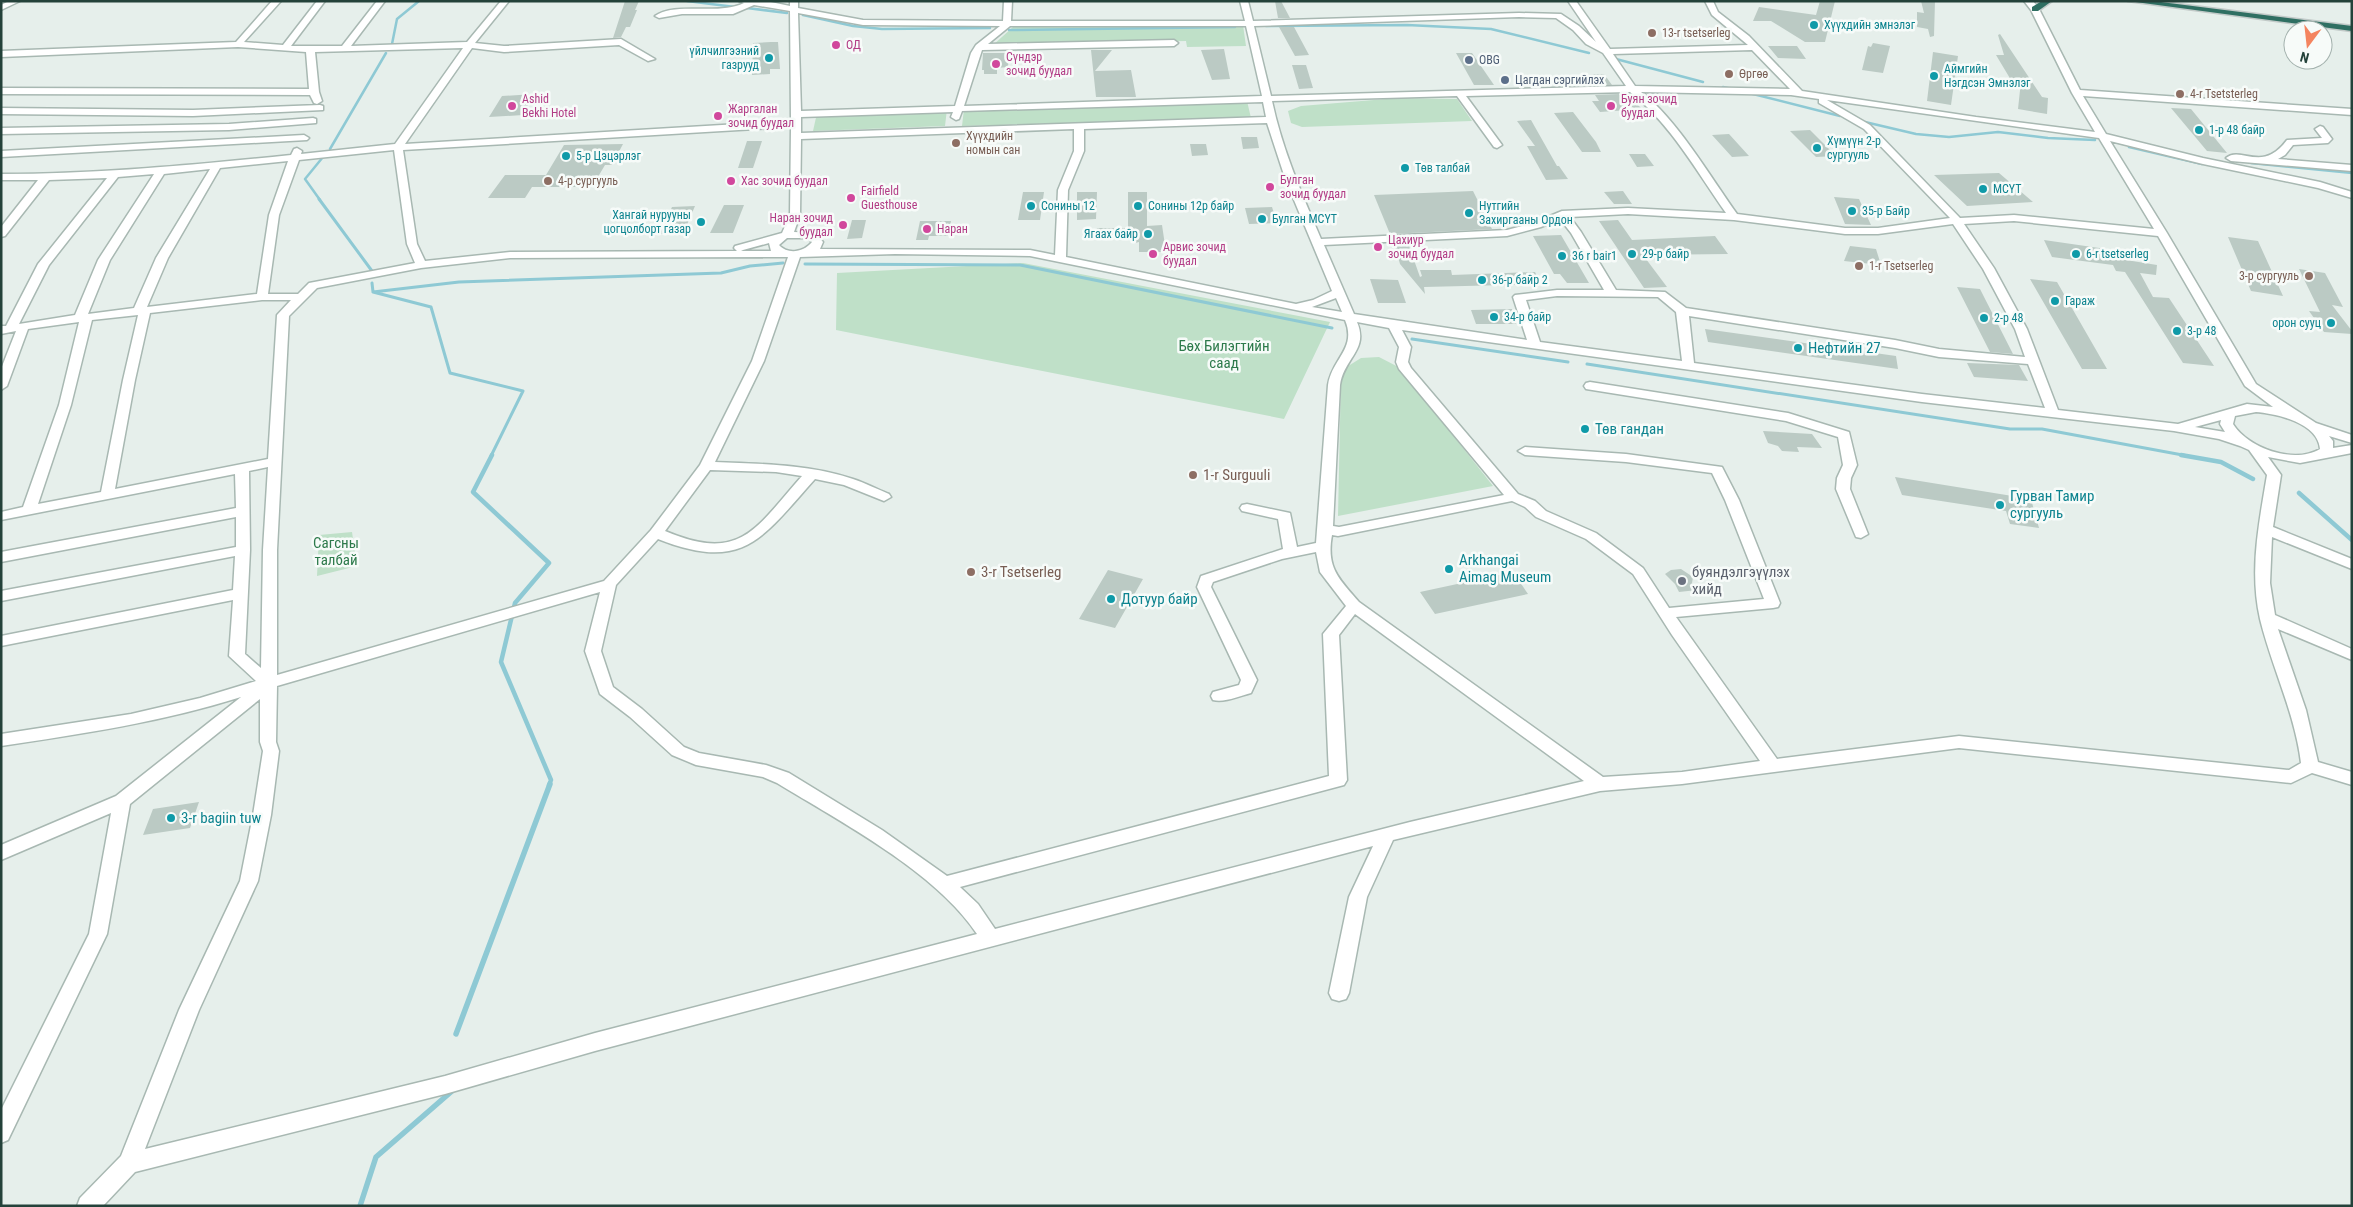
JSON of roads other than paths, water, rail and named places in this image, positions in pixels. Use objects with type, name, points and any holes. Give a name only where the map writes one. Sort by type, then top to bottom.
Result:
[{"type":"highway","points":[[2032,5],[2048,1]]},
{"type":"highway","points":[[2132,1],[2352,29]]},
{"type":"street","points":[[1,8],[16,1]]},
{"type":"street","points":[[238,44],[277,1]]},
{"type":"street","points":[[285,48],[321,1]]},
{"type":"street","points":[[344,49],[380,1]]},
{"type":"street","points":[[421,265],[412,244],[398,147],[428,100],[468,45],[505,1]]},
{"type":"street","points":[[743,1],[794,5],[861,24],[1007,25],[1249,21],[1310,22],[1519,15],[1558,16],[1576,28],[1589,42],[1608,52],[1755,47]]},
{"type":"street","points":[[1007,25],[1008,1]]},
{"type":"street","points":[[1244,1],[1260,64],[1266,99],[1276,112],[1291,181],[1319,242],[1355,330],[1354,346],[1336,372],[1326,528],[1322,546],[1326,574],[1354,606],[1600,784]]},
{"type":"street","points":[[1572,1],[1632,89],[1649,102],[1675,134],[1734,217]]},
{"type":"street","points":[[1709,1],[1715,13],[1755,47],[1800,94]]},
{"type":"street","points":[[659,16],[682,12],[732,12],[753,2]]},
{"type":"street","points":[[794,5],[795,215],[783,236],[775,241],[774,249],[795,254],[816,246],[818,242],[814,236],[795,215]]},
{"type":"street","points":[[2032,5],[2102,136],[2162,233],[2251,386],[2305,422],[2326,441],[2327,450],[2324,454]]},
{"type":"street","points":[[952,131],[978,47],[1007,25]]},
{"type":"street","points":[[1,54],[238,44],[310,50],[468,45],[504,49],[621,42],[651,59]]},
{"type":"street","points":[[978,47],[1174,43]]},
{"type":"street","points":[[262,297],[274,215],[293,158],[320,108],[314,92],[310,50]]},
{"type":"street","points":[[1,177],[46,177],[162,171],[398,147],[959,108],[1390,94],[1632,89],[1734,90],[1800,94],[1976,120],[2102,136],[2203,161],[2320,184],[2352,195]]},
{"type":"street","points":[[1,91],[314,92]]},
{"type":"street","points":[[2077,92],[2352,112]]},
{"type":"street","points":[[1266,99],[1303,102],[1390,94]]},
{"type":"street","points":[[1460,94],[1497,145]]},
{"type":"street","points":[[1812,96],[1867,127],[1953,214],[1955,221],[1988,268],[2021,329],[2053,413]]},
{"type":"street","points":[[794,136],[1079,128],[1276,112],[1303,102]]},
{"type":"street","points":[[1,111],[192,113],[320,108]]},
{"type":"street","points":[[1,131],[229,127],[314,121]]},
{"type":"street","points":[[1060,259],[1063,190],[1078,151],[1079,128]]},
{"type":"street","points":[[2266,161],[2282,153],[2290,142],[2325,141],[2327,139],[2320,129]]},
{"type":"street","points":[[1,154],[304,138]]},
{"type":"street","points":[[2203,161],[2220,158],[2352,168]]},
{"type":"street","points":[[107,496],[142,311],[162,258],[217,165]]},
{"type":"street","points":[[29,511],[64,404],[83,318],[104,260],[162,171]]},
{"type":"street","points":[[6,329],[44,264],[115,174]]},
{"type":"street","points":[[1,234],[46,177]]},
{"type":"street","points":[[1319,242],[1507,232],[1537,225],[1562,214],[1628,211],[1734,217],[1845,231],[1878,231],[1955,221],[2014,218],[2162,233]]},
{"type":"street","points":[[1562,214],[1576,232],[1612,293]]},
{"type":"street","points":[[690,254],[749,246],[783,236],[814,236],[848,245],[895,250]]},
{"type":"street","points":[[88,1206],[130,1163],[189,1010],[249,881],[262,815],[271,752],[268,742],[270,550],[283,315],[313,285],[421,265],[510,255],[795,254],[895,250],[1030,253],[1287,306],[1394,325],[1688,367],[2174,428],[2221,435],[2273,455],[2303,460]]},
{"type":"street","points":[[795,254],[758,360],[706,466],[656,533],[609,584],[593,651],[606,690],[636,713],[678,751],[696,759],[766,771],[783,778],[876,835],[945,884],[971,909],[991,939]]},
{"type":"street","points":[[1287,306],[1316,303],[1339,292]]},
{"type":"street","points":[[1535,345],[1519,297],[1557,293],[1661,294],[1682,311],[1895,344],[1939,353],[2033,361]]},
{"type":"street","points":[[6,329],[262,297],[299,297]]},
{"type":"street","points":[[1682,311],[1688,348],[1688,367]]},
{"type":"street","points":[[1394,325],[1405,347],[1402,362],[1406,369],[1513,497],[1530,504],[1541,514],[1591,536],[1638,571],[1772,765]]},
{"type":"street","points":[[1,386],[23,328]]},
{"type":"street","points":[[1590,386],[1788,417],[1844,435],[1850,465],[1844,478],[1843,489],[1861,534]]},
{"type":"street","points":[[2251,386],[2226,418],[2228,427],[2250,446],[2274,475]]},
{"type":"street","points":[[2174,428],[2250,408],[2269,410],[2352,439]]},
{"type":"street","points":[[2274,475],[2303,460],[2352,449]]},
{"type":"street","points":[[1524,451],[1626,458],[1717,470],[1736,509],[1773,603],[1666,613]]},
{"type":"street","points":[[1,516],[274,462]]},
{"type":"street","points":[[706,466],[776,468],[812,474],[848,482],[884,497]]},
{"type":"street","points":[[242,469],[243,550],[236,656],[269,683]]},
{"type":"street","points":[[656,533],[693,546],[730,547],[742,543],[758,532],[812,474]]},
{"type":"street","points":[[2274,475],[2264,529],[2262,573],[2268,618],[2308,741],[2310,766]]},
{"type":"street","points":[[1326,528],[1338,532],[1513,497]]},
{"type":"street","points":[[1247,508],[1285,516],[1291,553]]},
{"type":"street","points":[[1,557],[243,511]]},
{"type":"street","points":[[2264,529],[2352,564]]},
{"type":"street","points":[[1219,696],[1245,690],[1250,680],[1204,587],[1206,579],[1291,553],[1322,546]]},
{"type":"street","points":[[1,596],[243,550]]},
{"type":"street","points":[[1,740],[132,720],[201,704],[335,662],[609,584]]},
{"type":"street","points":[[1,641],[241,593]]},
{"type":"street","points":[[945,884],[1338,780],[1331,634],[1354,606]]},
{"type":"street","points":[[2268,618],[2352,655]]},
{"type":"street","points":[[1,853],[122,801],[269,683]]},
{"type":"street","points":[[130,1163],[436,1087],[595,1042],[1387,834],[1600,784],[1682,778],[1959,742],[1983,743],[2292,777],[2310,766],[2352,779]]},
{"type":"street","points":[[1,1133],[98,934],[122,801]]},
{"type":"street","points":[[1339,993],[1358,897],[1387,834]]},
{"type":"waterway","points":[[392,44],[397,19],[419,1]]},
{"type":"waterway","points":[[687,1],[735,7]]},
{"type":"waterway","points":[[747,8],[787,13]]},
{"type":"waterway","points":[[803,15],[853,26],[882,29],[990,28]]},
{"type":"waterway","points":[[1266,26],[1407,25],[1491,29],[1589,53]]},
{"type":"waterway","points":[[1009,30],[1235,27]]},
{"type":"waterway","points":[[330,149],[386,53]]},
{"type":"waterway","points":[[1616,59],[1703,82]]},
{"type":"waterway","points":[[1723,87],[1732,89]]},
{"type":"waterway","points":[[1749,93],[1840,116]]},
{"type":"waterway","points":[[1865,122],[1916,134],[1949,137],[1998,132],[2048,138],[2095,140]]},
{"type":"waterway","points":[[2129,147],[2202,164]]},
{"type":"waterway","points":[[320,200],[305,179],[323,157]]},
{"type":"waterway","points":[[2251,163],[2352,173]]},
{"type":"waterway","points":[[319,199],[372,271]]},
{"type":"waterway","points":[[373,292],[459,282],[721,273],[750,266],[783,263]]},
{"type":"waterway","points":[[805,264],[1020,265],[1332,328]]},
{"type":"waterway","points":[[372,283],[373,292]]},
{"type":"waterway","points":[[373,292],[431,307],[450,373],[523,391],[491,456]]},
{"type":"waterway","points":[[1412,339],[1568,362]]},
{"type":"waterway","points":[[1587,364],[2010,429],[2042,429],[2188,456]]},
{"type":"waterway","points":[[492,455],[473,492],[549,563],[515,603],[501,662],[551,780],[549,785]]},
{"type":"waterway","points":[[2181,455],[2221,462],[2253,479]]},
{"type":"waterway","points":[[2299,493],[2352,540]]},
{"type":"waterway","points":[[456,1034],[550,784]]},
{"type":"waterway","points":[[360,1206],[376,1157],[452,1091]]},
{"type":"place","name":"Хүүхдийн эмнэлэг","points":[[1814,25]]},
{"type":"place","name":"13-r tsetserleg","points":[[1652,33]]},
{"type":"place","name":"ОД","points":[[836,45]]},
{"type":"place","name":"үйлчилгээний газрууд","points":[[769,58]]},
{"type":"place","name":"OBG","points":[[1469,60]]},
{"type":"place","name":"Сүндэр зочид буудал","points":[[996,64]]},
{"type":"place","name":"Өргөө","points":[[1729,74]]},
{"type":"place","name":"Аймгийн Нэгдсэн Эмнэлэг","points":[[1934,76]]},
{"type":"place","name":"Цагдан сэргийлэх","points":[[1505,80]]},
{"type":"place","name":"4-r Tsetsterleg","points":[[2180,94]]},
{"type":"place","name":"Ashid Bekhi Hotel","points":[[512,106]]},
{"type":"place","name":"Буян зочид буудал","points":[[1611,106]]},
{"type":"place","name":"Жаргалан зочид буудал","points":[[718,116]]},
{"type":"place","name":"1-р 48 байр","points":[[2199,130]]},
{"type":"place","name":"Хүүхдийн номын сан","points":[[956,143]]},
{"type":"place","name":"Хүмүүн 2-р сургууль","points":[[1817,148]]},
{"type":"place","name":"5-р Цэцэрлэг","points":[[566,156]]},
{"type":"place","name":"Төв талбай","points":[[1405,168]]},
{"type":"place","name":"4-р сургууль","points":[[548,181]]},
{"type":"place","name":"Хас зочид буудал","points":[[731,181]]},
{"type":"place","name":"Булган зочид буудал","points":[[1270,187]]},
{"type":"place","name":"МСҮТ","points":[[1983,189]]},
{"type":"place","name":"Fairfield Guesthouse","points":[[851,198]]},
{"type":"place","name":"Сонины 12","points":[[1031,206]]},
{"type":"place","name":"Сонины 12р байр","points":[[1138,206]]},
{"type":"place","name":"35-р Байр","points":[[1852,211]]},
{"type":"place","name":"Нутгийн Захиргааны Ордон","points":[[1469,213]]},
{"type":"place","name":"Булган МСҮТ","points":[[1262,219]]},
{"type":"place","name":"Хангай нурууны цогцолборт газар","points":[[701,222]]},
{"type":"place","name":"Наран зочид буудал","points":[[843,225]]},
{"type":"place","name":"Наран","points":[[927,229]]},
{"type":"place","name":"Ягаах байр","points":[[1148,234]]},
{"type":"place","name":"Цахиур зочид буудал","points":[[1378,247]]},
{"type":"place","name":"Арвис зочид буудал","points":[[1153,254]]},
{"type":"place","name":"29-р байр","points":[[1632,254]]},
{"type":"place","name":"6-r tsetserleg","points":[[2076,254]]},
{"type":"place","name":"36 r bair1","points":[[1562,256]]},
{"type":"place","name":"1-r Tsetserleg","points":[[1859,266]]},
{"type":"place","name":"3-р сургууль","points":[[2309,276]]},
{"type":"place","name":"36-р байр 2","points":[[1482,280]]},
{"type":"place","name":"Гараж","points":[[2055,301]]},
{"type":"place","name":"34-р байр","points":[[1494,317]]},
{"type":"place","name":"2-р 48","points":[[1984,318]]},
{"type":"place","name":"орон сууц","points":[[2331,323]]},
{"type":"place","name":"3-р 48","points":[[2177,331]]},
{"type":"place","name":"Нефтийн 27","points":[[1798,348]]},
{"type":"place","name":"Төв гандан","points":[[1585,429]]},
{"type":"place","name":"1-r Surguuli","points":[[1193,475]]},
{"type":"place","name":"Гурван Тамир сургууль","points":[[2000,505]]},
{"type":"place","name":"Arkhangai Aimag Museum","points":[[1449,569]]},
{"type":"place","name":"3-r Tsetserleg","points":[[971,572]]},
{"type":"place","name":"буяндэлгэүүлэх хийд","points":[[1682,581]]},
{"type":"place","name":"Дотуур байр","points":[[1111,599]]},
{"type":"place","name":"3-r bagiin tuw","points":[[171,818]]},
{"type":"park label","name":"Бөх Билэгтийн саад","points":[[1224,354]]},
{"type":"park label","name":"Сагсны талбай","points":[[336,552]]}]
